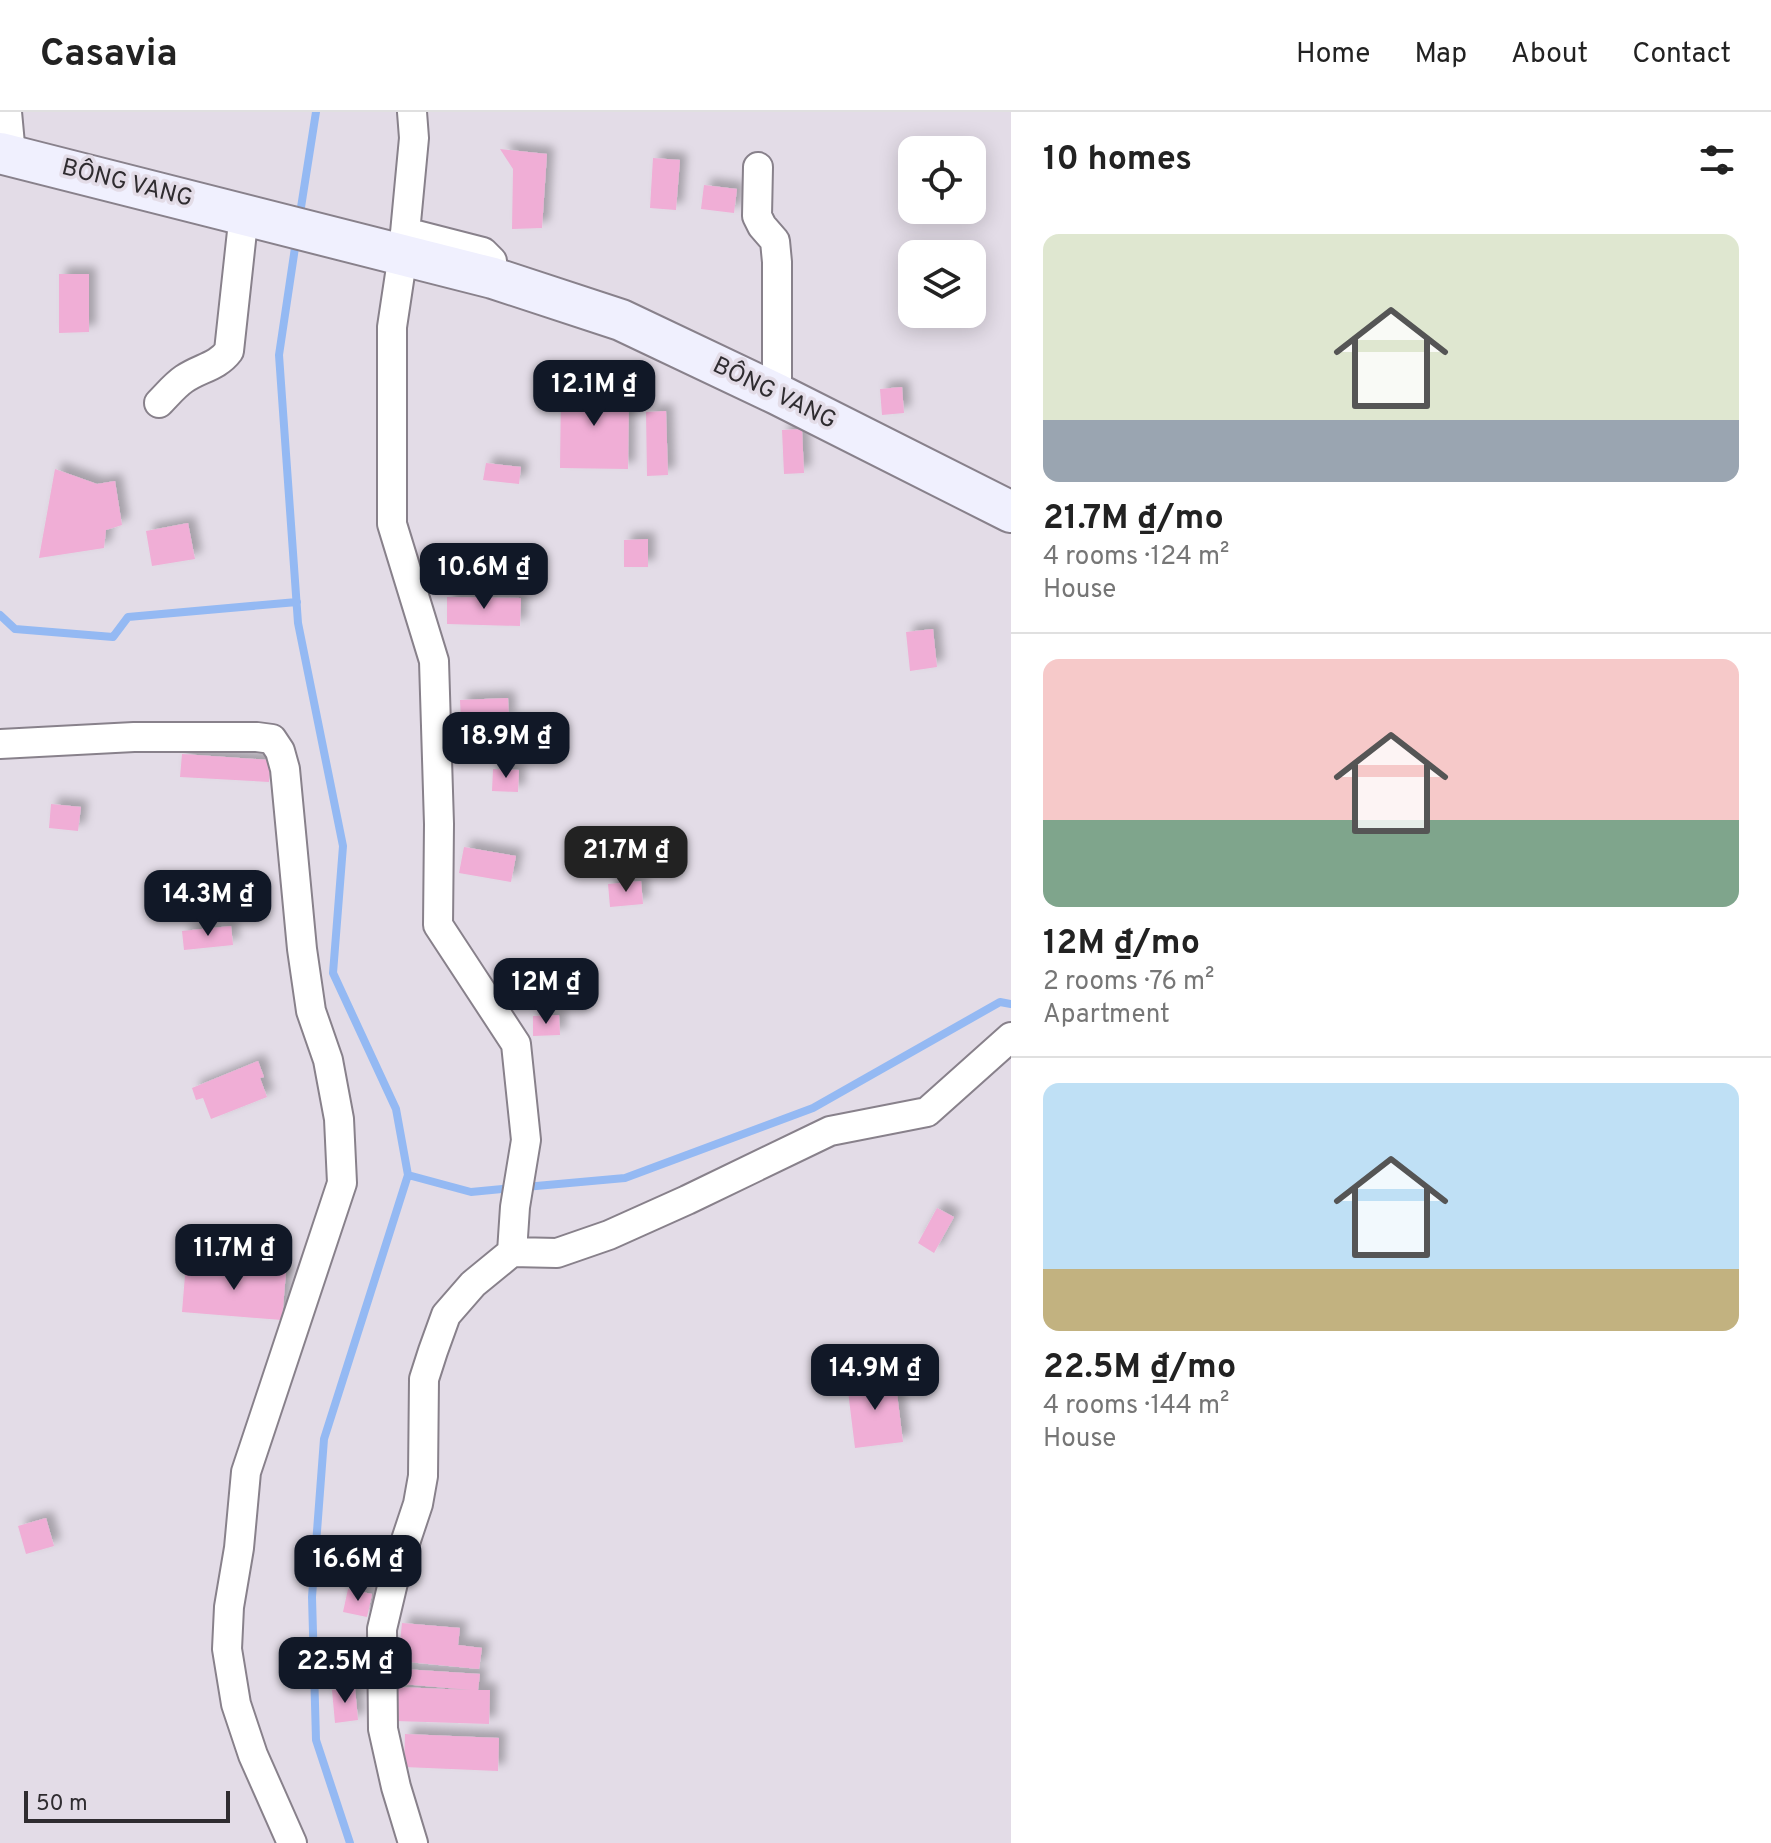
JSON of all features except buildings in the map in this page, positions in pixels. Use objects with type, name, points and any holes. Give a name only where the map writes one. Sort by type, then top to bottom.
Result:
[{"type":"street","points":[[6,154],[7,112]]},
{"type":"street","points":[[412,112],[414,138],[392,327],[392,524],[434,661],[439,824],[438,925],[516,1044],[526,1140],[515,1207],[512,1252]]},
{"type":"street","name":"BÔNG VANG","points":[[6,154],[250,215],[400,246],[621,320],[777,394],[1011,512]]},
{"type":"street","points":[[758,167],[757,216],[775,241],[777,262],[777,394]]},
{"type":"street","points":[[159,403],[180,381],[223,360],[229,351],[250,215]]},
{"type":"street","points":[[0,744],[134,737],[257,737],[272,739],[280,751],[285,769],[306,980],[311,1011],[328,1060],[337,1105],[342,1183],[246,1472],[239,1548],[229,1607],[227,1649],[236,1704],[253,1755],[292,1843]]},
{"type":"street","points":[[413,1843],[384,1740],[382,1629],[396,1570],[418,1504],[423,1476],[424,1379],[446,1315],[473,1284],[512,1252],[557,1253],[609,1235],[830,1131],[927,1112],[1011,1037]]},
{"type":"waterway","points":[[299,220],[316,112]]},
{"type":"waterway","points":[[296,241],[279,355],[298,623],[343,846],[333,973],[396,1109],[408,1175],[324,1439],[312,1597],[316,1740],[350,1843]]},
{"type":"waterway","points":[[0,615],[15,629],[113,637],[128,617],[297,602]]},
{"type":"waterway","points":[[525,1187],[625,1178],[813,1108],[1000,1002],[1011,1004]]},
{"type":"waterway","points":[[408,1175],[471,1192],[512,1188]]}]
